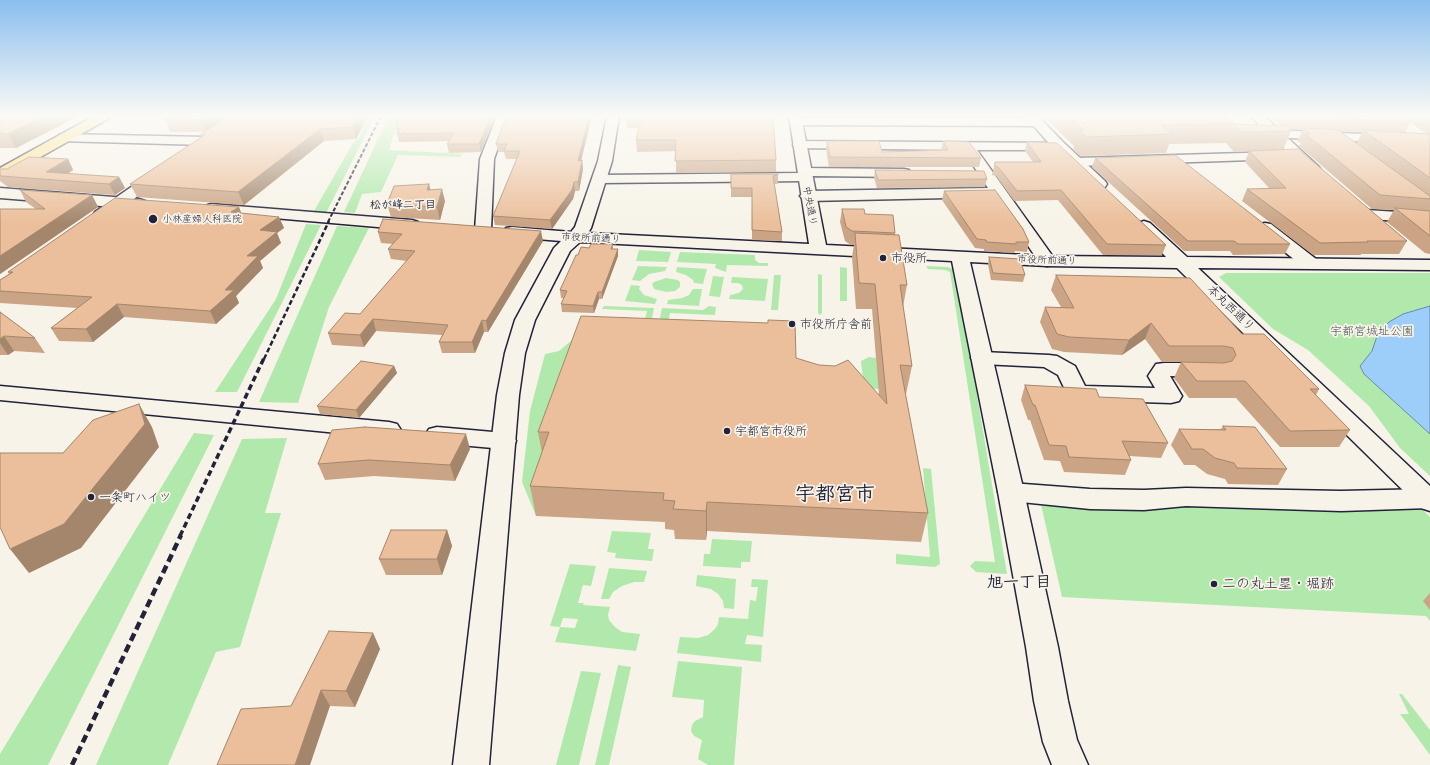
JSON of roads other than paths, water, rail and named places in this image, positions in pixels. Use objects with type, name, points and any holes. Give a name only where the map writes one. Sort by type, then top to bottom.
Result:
[{"type":"highway","points":[[0,174],[40,152]]},
{"type":"street","name":"市役所前通り","points":[[490,152],[487,159],[476,229],[576,237],[818,248],[1047,261],[1427,264]]},
{"type":"street","points":[[471,765],[508,395],[515,353],[525,320],[563,248],[576,237],[583,228],[600,179],[607,152]]},
{"type":"street","name":"中央通り","points":[[801,152],[818,248]]},
{"type":"street","points":[[971,152],[1047,261]]},
{"type":"street","points":[[1065,152],[1111,194]]},
{"type":"street","points":[[1294,152],[1326,180]]},
{"type":"street","points":[[1077,162],[1298,155]]},
{"type":"street","points":[[1175,159],[1194,173]]},
{"type":"street","points":[[88,224],[168,168]]},
{"type":"street","points":[[600,179],[914,173]]},
{"type":"street","points":[[969,173],[985,173]]},
{"type":"street","points":[[808,196],[998,192]]},
{"type":"street","points":[[0,193],[157,205]]},
{"type":"street","points":[[196,208],[429,226]]},
{"type":"street","points":[[1384,230],[1361,210],[1430,219]]},
{"type":"street","name":"本丸西通り","points":[[1133,215],[1429,500]]},
{"type":"street","points":[[1255,221],[1310,264]]},
{"type":"street","points":[[1407,249],[1427,264]]},
{"type":"street","points":[[960,256],[1011,492],[1042,647],[1051,701],[1060,742],[1070,765]]},
{"type":"street","points":[[982,358],[1049,361],[1067,371],[1077,393],[1171,396],[1159,376],[1164,369],[1216,370]]},
{"type":"street","points":[[0,393],[504,441]]},
{"type":"street","points":[[1011,492],[1090,499],[1144,500],[1186,497],[1341,501],[1429,500]]},
{"type":"water","points":[[1430,306],[1430,434],[1364,374],[1360,366],[1372,351],[1377,336],[1389,322],[1403,314]]},
{"type":"railway","points":[[328,222],[363,152]]},
{"type":"railway","points":[[264,359],[329,221]]},
{"type":"railway","points":[[180,536],[264,358]]},
{"type":"railway","points":[[72,765],[181,535]]},
{"type":"place","name":"小林産婦人科医院","points":[[153,219]]},
{"type":"place","name":"市役所","points":[[883,258]]},
{"type":"place","name":"市役所庁舎前","points":[[792,324]]},
{"type":"place","name":"宇都宮市役所","points":[[727,431]]},
{"type":"place","name":"一条町ハイツ","points":[[91,497]]},
{"type":"place","name":"二の丸土塁・堀跡","points":[[1214,584]]},
{"type":"district","name":"松が峰二丁目","points":[[403,205]]},
{"type":"district","name":"宇都宮市","points":[[835,494]]},
{"type":"district","name":"旭一丁目","points":[[1019,582]]},
{"type":"park label","name":"宇都宮城址公園","points":[[1372,331]]}]
